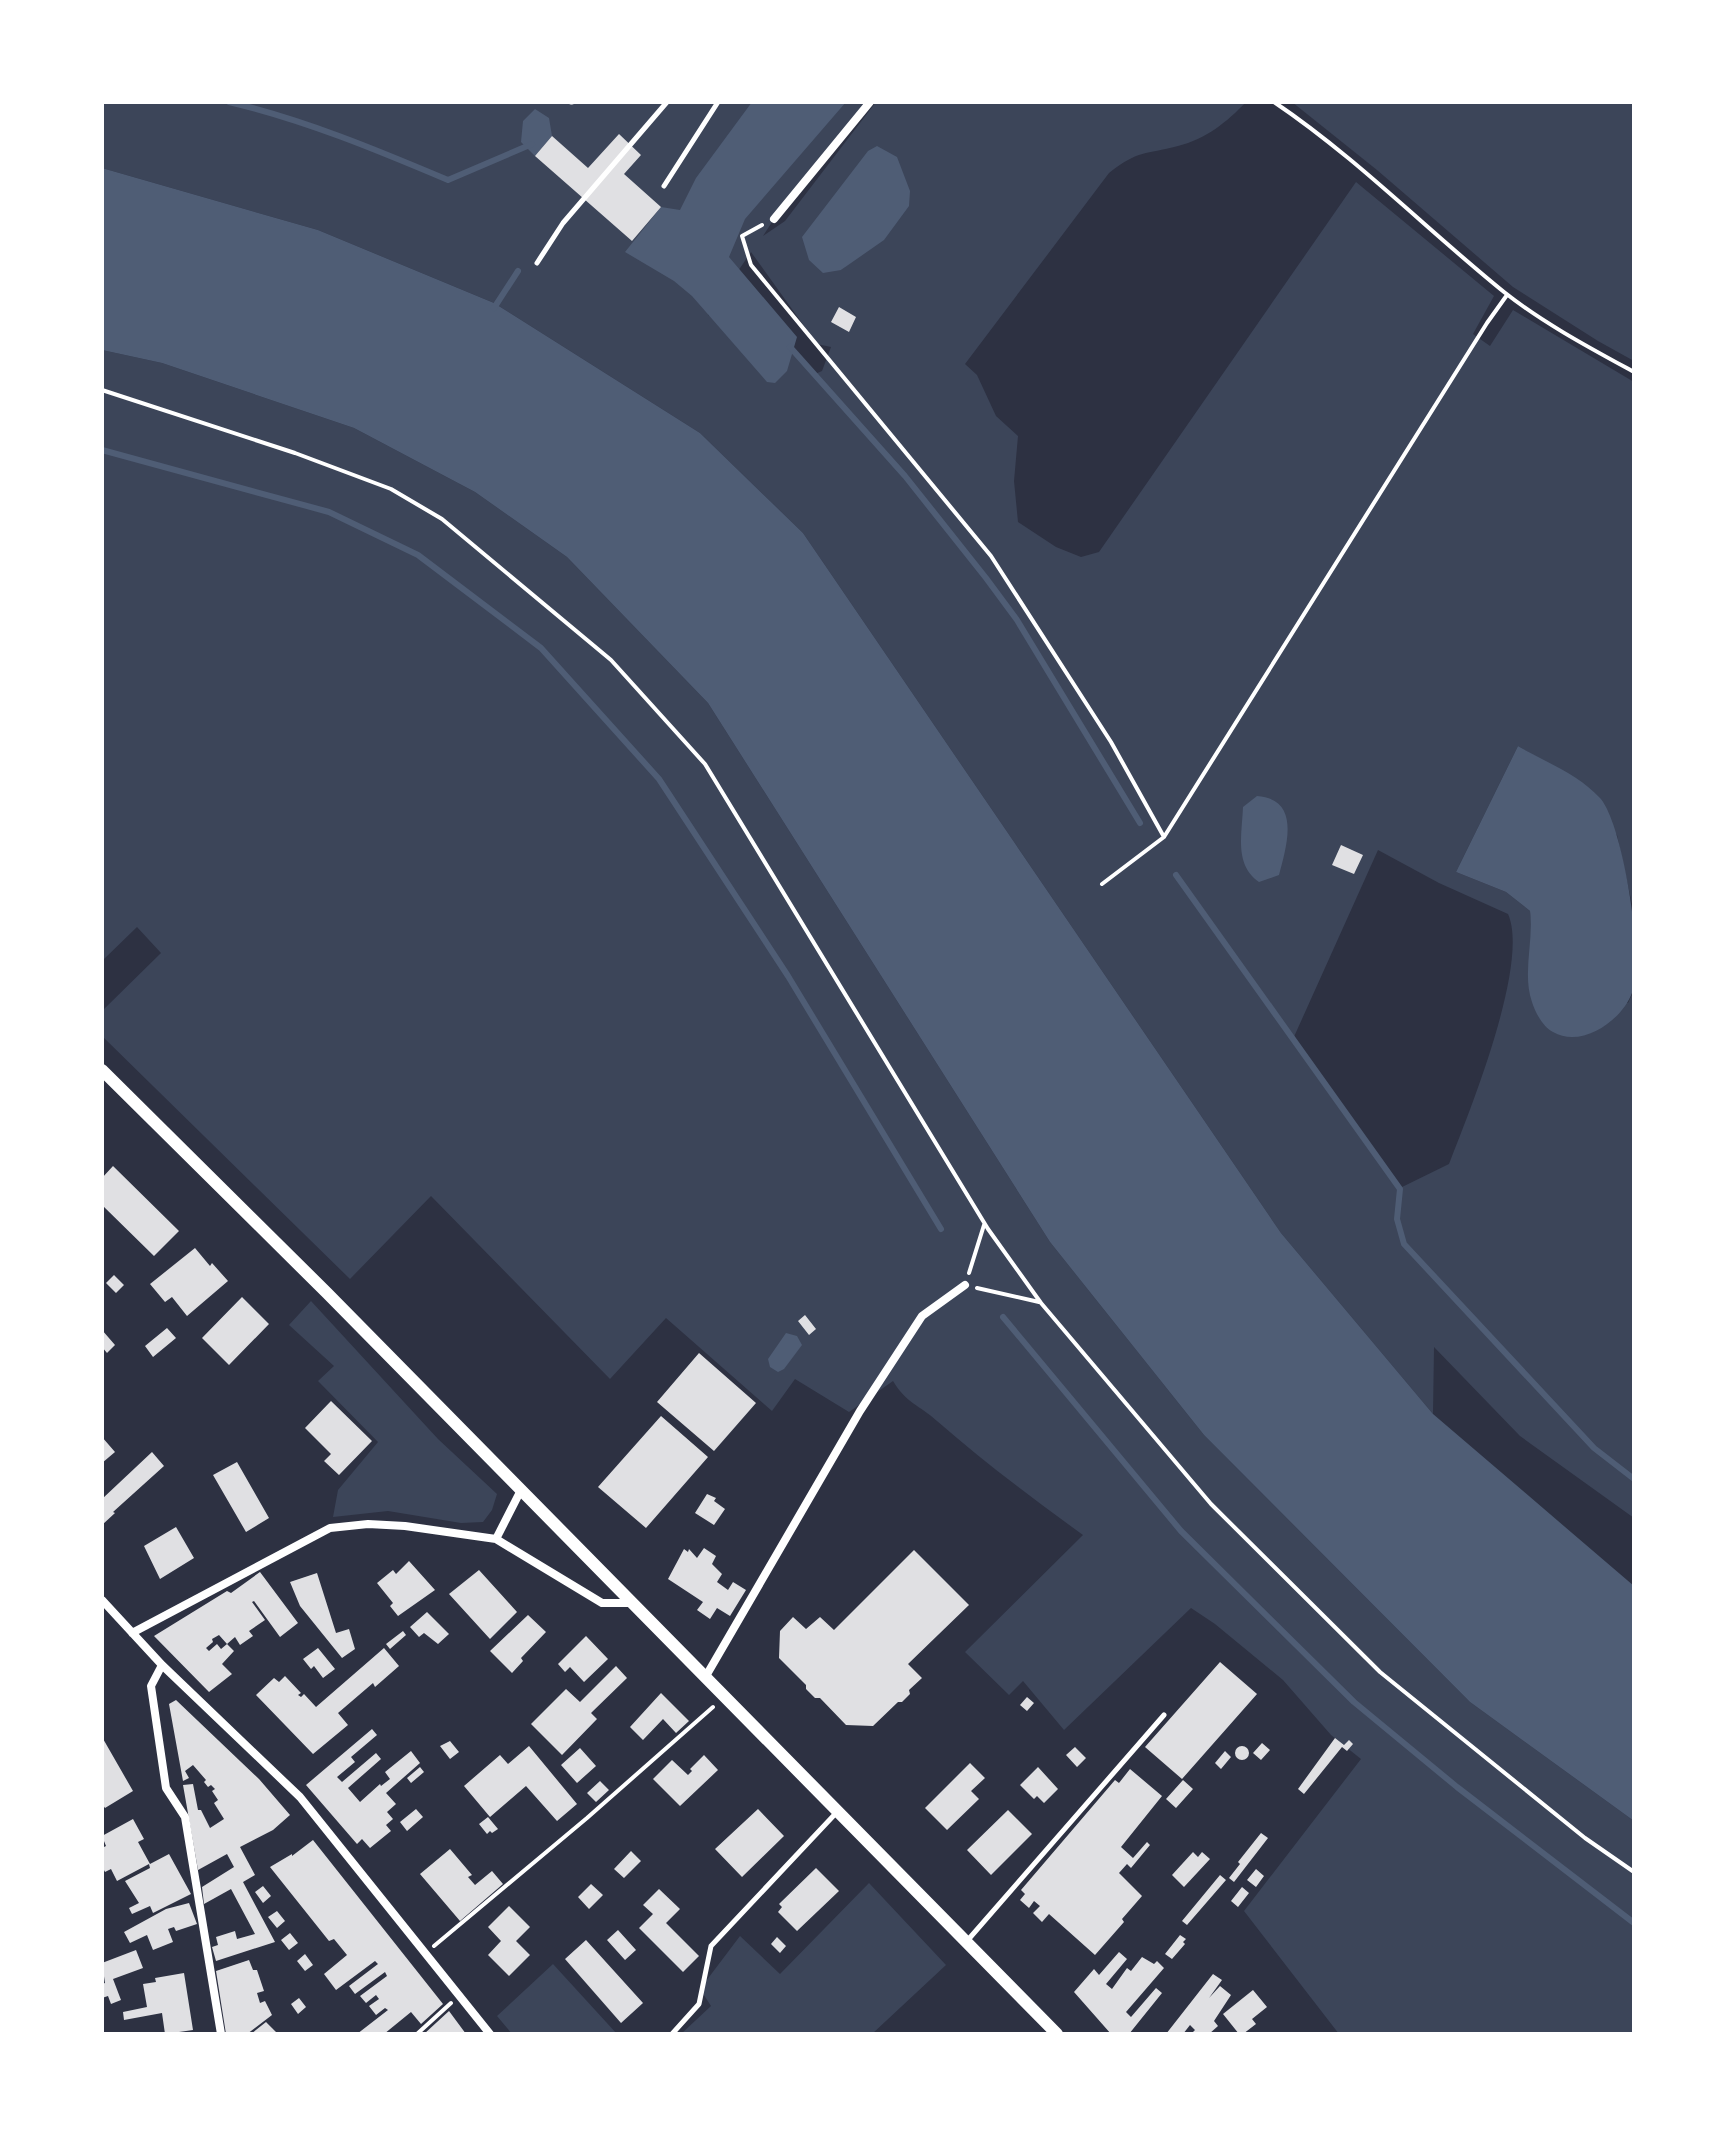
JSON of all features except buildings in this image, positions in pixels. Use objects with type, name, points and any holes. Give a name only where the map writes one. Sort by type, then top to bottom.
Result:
[{"type":"street","points":[[774,219],[870,102]]},
{"type":"street","points":[[102,1070],[634,1603],[1057,2034]]},
{"type":"street","points":[[706,1676],[860,1411],[922,1316],[965,1285]]},
{"type":"street","points":[[496,1539],[521,1490]]},
{"type":"street","points":[[132,1633],[330,1528],[368,1524],[496,1539],[602,1603],[634,1603]]},
{"type":"street","points":[[102,1600],[162,1665],[300,1797],[490,2034]]},
{"type":"street","points":[[162,1665],[151,1686],[166,1788],[185,1817],[221,2034]]},
{"type":"lane","points":[[537,263],[563,223],[667,102]]},
{"type":"lane","points":[[664,186],[718,102]]},
{"type":"lane","points":[[966,1942],[1164,1715]]},
{"type":"lane","points":[[672,2034],[699,2004],[711,1946],[838,1811]]},
{"type":"path","points":[[1274,102],[1371,178],[1507,295],[1634,372]]},
{"type":"path","points":[[774,219],[742,236],[751,265],[991,556],[1111,742],[1164,837]]},
{"type":"path","points":[[1102,884],[1164,837],[1478,336],[1507,295]]},
{"type":"path","points":[[102,390],[295,453],[391,489],[442,519],[611,660],[705,764],[985,1223],[1041,1303],[1211,1504],[1380,1672],[1585,1838],[1634,1872]]},
{"type":"path","points":[[985,1223],[965,1285],[1041,1303]]},
{"type":"path","points":[[426,1952],[587,1818],[726,1696]]},
{"type":"path","points":[[417,2034],[459,1995]]},
{"type":"shaded area","points":[[102,102],[870,102],[763,236],[785,221],[876,102],[1246,102],[1224,123],[1198,139],[1135,156],[1109,173],[965,364],[977,375],[996,416],[1018,436],[1014,481],[1018,522],[1056,547],[1081,557],[1099,552],[1356,182],[1494,296],[1473,334],[1490,346],[1513,310],[1634,382],[1634,913],[1617,835],[1548,764],[1518,746],[1456,872],[1506,892],[1530,911],[1533,932],[1529,960],[1628,1003],[1634,990],[1634,1518],[1520,1436],[1434,1347],[1433,1414],[1281,1233],[803,533],[700,433],[494,303],[318,230],[102,168]],"holes":[[[877,146],[851,262],[841,270]],[[751,252],[817,344],[831,347],[822,371],[815,374],[795,351],[708,315]],[[1378,850],[1439,883],[1508,914],[1513,937],[1504,1001],[1482,1075],[1449,1164],[1400,1188],[1293,1039]]]},
{"type":"shaded area","points":[[752,102],[846,102],[745,219],[729,257],[797,337],[787,371],[775,383],[767,382],[692,296],[674,281],[625,252],[661,207],[680,210],[696,178]]},
{"type":"shaded area","points":[[1292,102],[1634,102],[1634,361],[1513,287],[1377,170]]},
{"type":"shaded area","points":[[535,109],[549,118],[552,136],[535,156],[521,142],[523,121]]},
{"type":"shaded area","points":[[877,146],[897,157],[910,191],[909,206],[884,240],[841,270],[823,273],[809,260],[802,237],[868,151]]},
{"type":"shaded area","points":[[102,168],[318,230],[494,303],[700,433],[803,533],[1281,1233],[1433,1414],[1634,1586],[1634,1821],[1470,1702],[1204,1435],[1050,1242],[708,703],[567,557],[475,492],[354,428],[162,363],[102,350]]},
{"type":"shaded area","points":[[102,350],[162,363],[354,428],[475,492],[567,557],[708,703],[1050,1242],[1204,1435],[1470,1702],[1634,1821],[1634,2034],[1339,2034],[1244,1911],[1361,1759],[1331,1735],[1283,1680],[1215,1624],[1191,1608],[1064,1730],[1023,1681],[1009,1695],[965,1652],[1083,1535],[972,1451],[908,1399],[893,1381],[849,1412],[795,1379],[772,1411],[666,1318],[610,1379],[431,1196],[350,1279],[102,1036],[102,1011],[161,953],[137,927],[102,961]]},
{"type":"shaded area","points":[[1518,746],[1572,775],[1600,798],[1617,835],[1630,893],[1636,953],[1632,993],[1620,1013],[1610,1022],[1576,1037],[1549,1030],[1535,1010],[1528,980],[1530,911],[1506,892],[1456,872]]},
{"type":"shaded area","points":[[1257,796],[1280,805],[1288,825],[1279,875],[1259,882],[1246,867],[1241,848],[1243,807]]},
{"type":"shaded area","points":[[311,1301],[438,1439],[497,1494],[492,1510],[483,1522],[461,1523],[388,1511],[333,1517],[338,1490],[378,1442],[318,1381],[334,1366],[289,1325]]},
{"type":"shaded area","points":[[786,1333],[797,1336],[802,1345],[784,1369],[778,1372],[770,1367],[768,1359]]},
{"type":"shaded area","points":[[869,1883],[946,1965],[872,2034],[681,2034],[711,2006],[700,1989],[740,1936],[780,1974]]},
{"type":"shaded area","points":[[553,1964],[617,2034],[512,2034],[497,2016]]},
{"type":"waterway","points":[[229,102],[313,127],[448,180],[532,144]]},
{"type":"waterway","points":[[494,308],[518,271]]},
{"type":"waterway","points":[[790,347],[905,476],[1017,620],[1140,823]]},
{"type":"waterway","points":[[102,450],[329,512],[418,555],[541,648],[659,779],[788,976],[941,1229]]},
{"type":"waterway","points":[[1176,875],[1400,1189],[1397,1219],[1404,1244],[1594,1448],[1634,1479]]},
{"type":"waterway","points":[[1003,1317],[1181,1531],[1354,1702],[1457,1787],[1634,1923]]}]
